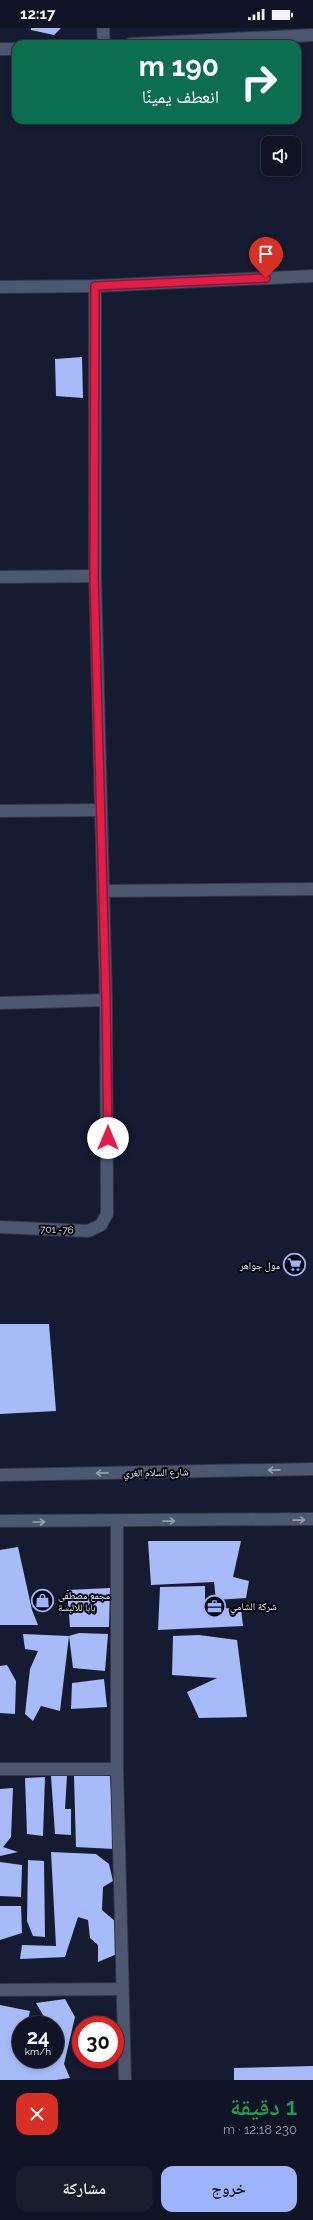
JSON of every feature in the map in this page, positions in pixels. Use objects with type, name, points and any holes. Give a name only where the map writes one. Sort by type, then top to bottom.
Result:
[{"type":"street","points":[[103,28],[104,40]]},
{"type":"street","points":[[211,40],[313,35]]},
{"type":"street","points":[[0,49],[12,48]]},
{"type":"street","points":[[0,287],[95,286],[313,276]]},
{"type":"street","points":[[0,1003],[106,1000],[94,576],[95,286]]},
{"type":"street","points":[[0,577],[94,576]]},
{"type":"street","points":[[0,811],[100,810]]},
{"type":"street","points":[[102,891],[313,889]]},
{"type":"street","name":"701 -76","points":[[0,1227],[88,1231],[101,1225],[107,1214],[106,1000]]},
{"type":"street","name":"شارع السلام الغري","points":[[0,1475],[313,1470]]},
{"type":"street","points":[[0,1521],[117,1522],[313,1519]]},
{"type":"street","points":[[117,1522],[117,1769],[124,2080]]},
{"type":"street","points":[[0,1769],[117,1769]]},
{"type":"street","points":[[0,1990],[122,1989]]},
{"type":"building","points":[[31,28],[61,28],[54,35],[31,30]]},
{"type":"building","points":[[82,357],[83,398],[56,396],[55,359]]},
{"type":"building","points":[[0,1324],[49,1324],[56,1411],[0,1414]]},
{"type":"building","points":[[148,1541],[241,1541],[233,1577],[249,1581],[246,1598],[216,1600],[214,1582],[151,1585]]},
{"type":"building","points":[[18,1547],[32,1610],[38,1625],[0,1625],[0,1550]]},
{"type":"building","points":[[205,1586],[205,1607],[241,1609],[243,1626],[158,1630],[160,1587]]},
{"type":"building","points":[[110,1588],[109,1627],[70,1627],[67,1590]]},
{"type":"building","points":[[79,1633],[108,1634],[105,1671],[73,1668],[69,1636]]},
{"type":"building","points":[[23,1634],[69,1636],[60,1711],[41,1706],[33,1721],[25,1714],[30,1669],[38,1651],[25,1649]]},
{"type":"building","points":[[199,1635],[237,1640],[247,1717],[199,1718],[187,1692],[217,1678],[172,1675],[173,1636]]},
{"type":"building","points":[[7,1665],[16,1681],[15,1714],[0,1713],[0,1666]]},
{"type":"building","points":[[104,1679],[107,1707],[71,1709],[72,1683]]},
{"type":"building","points":[[110,1774],[114,1849],[76,1847],[74,1776]]},
{"type":"building","points":[[51,1776],[67,1776],[65,1809],[71,1809],[71,1835],[55,1834]]},
{"type":"building","points":[[45,1777],[43,1836],[27,1834],[25,1778]]},
{"type":"building","points":[[13,1788],[11,1837],[3,1847],[18,1852],[0,1856],[0,1789]]},
{"type":"building","points":[[51,1852],[96,1854],[109,1864],[113,1881],[103,1887],[102,1910],[116,1922],[117,1954],[98,1962],[98,1945],[90,1938],[88,1920],[78,1917],[65,1957],[20,1959],[22,1945],[56,1946]]},
{"type":"building","points":[[28,1860],[44,1861],[45,1937],[33,1936],[27,1921]]},
{"type":"building","points":[[0,1862],[22,1865],[21,1897],[0,1896]]},
{"type":"building","points":[[0,1906],[21,1906],[22,1933],[0,1940]]},
{"type":"building","points":[[65,1999],[74,2016],[72,2016],[72,2030],[64,2064],[64,2016],[44,2016],[36,2003]]},
{"type":"building","points":[[0,2005],[30,2011],[29,2016],[12,2016],[12,2068],[64,2068],[64,2064],[70,2078],[56,2080],[0,2080]]},
{"type":"building","points":[[313,2066],[313,2080],[234,2080],[234,2068]]},
{"type":"place","name":"مول جواهر","points":[[295,1265]]},
{"type":"place","name":"مجمع مصطفى بابا للالبسة","points":[[43,1601]]},
{"type":"place","name":"شركة الشامي","points":[[214,1606]]},
{"type":"route","points":[[108,1138],[106,1000],[94,576],[95,286],[266,278]]}]
